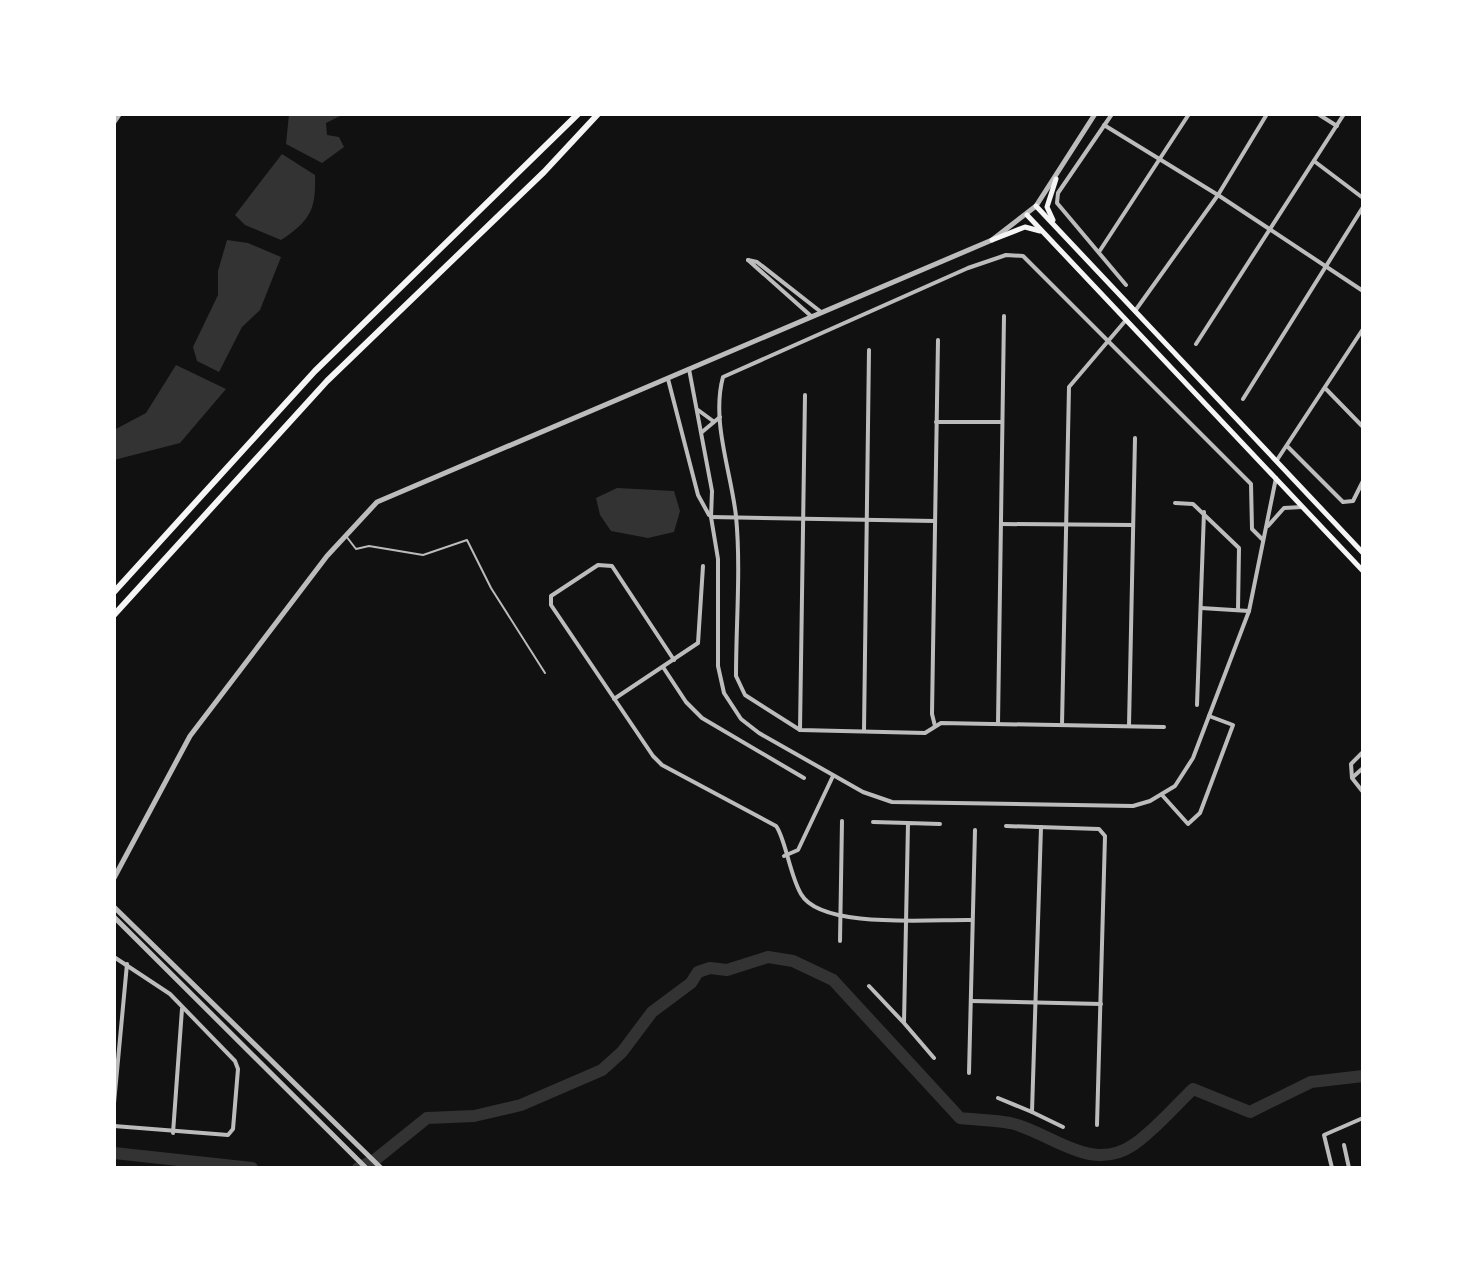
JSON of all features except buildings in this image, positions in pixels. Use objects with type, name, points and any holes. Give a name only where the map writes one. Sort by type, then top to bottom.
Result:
[{"type":"highway","points":[[114,592],[315,371],[578,114]]},
{"type":"highway","points":[[114,615],[327,381],[544,172],[598,114]]},
{"type":"main road","points":[[1056,179],[1047,207],[1059,231]]},
{"type":"main road","points":[[1036,206],[1363,553]]},
{"type":"main road","points":[[1027,215],[1363,571]]},
{"type":"main road","points":[[992,240],[1025,227],[1047,236]]},
{"type":"main road","points":[[1126,320],[1135,311]]},
{"type":"street","points":[[114,123],[120,114]]},
{"type":"street","points":[[114,878],[190,736],[366,510],[390,495],[992,240],[1036,206],[1095,114]]},
{"type":"street","points":[[1112,114],[1057,200],[1060,211],[1126,285]]},
{"type":"street","points":[[1099,252],[1189,114]]},
{"type":"street","points":[[1135,311],[1218,195],[1267,114]]},
{"type":"street","points":[[1318,114],[1337,126]]},
{"type":"street","points":[[1196,344],[1344,114]]},
{"type":"street","points":[[1104,125],[1218,195],[1363,291]]},
{"type":"street","points":[[1314,161],[1363,198]]},
{"type":"street","points":[[1243,399],[1363,207]]},
{"type":"street","points":[[1164,727],[941,723],[925,733],[800,730],[745,695],[736,676],[736,517],[720,417],[719,393],[723,377],[729,371],[968,268],[1014,254],[1030,260],[1251,484],[1252,529],[1263,540]]},
{"type":"street","points":[[811,316],[752,267],[748,260],[757,262],[821,312]]},
{"type":"street","points":[[998,724],[1004,316]]},
{"type":"street","points":[[1062,725],[1069,387],[1126,320]]},
{"type":"street","points":[[1277,460],[1362,334]]},
{"type":"street","points":[[935,726],[932,714],[938,340]]},
{"type":"street","points":[[864,732],[869,350]]},
{"type":"street","points":[[689,367],[712,491],[711,517],[718,559],[718,666],[724,693],[741,719],[750,726],[833,776],[877,799],[892,802],[1133,806],[1162,795],[1184,776],[1249,611],[1276,476]]},
{"type":"street","points":[[668,376],[698,495],[711,517]]},
{"type":"street","points":[[1326,389],[1363,427]]},
{"type":"street","points":[[800,730],[805,395]]},
{"type":"street","points":[[697,408],[714,421]]},
{"type":"street","points":[[702,432],[720,417]]},
{"type":"street","points":[[936,422],[1002,422]]},
{"type":"street","points":[[1129,726],[1135,438]]},
{"type":"street","points":[[1288,447],[1343,502],[1353,501],[1363,481]]},
{"type":"street","points":[[1175,503],[1193,504],[1239,548],[1238,610]]},
{"type":"street","points":[[1265,530],[1284,508],[1305,508]]},
{"type":"street","points":[[1197,705],[1204,512]]},
{"type":"street","points":[[711,517],[935,521]]},
{"type":"street","points":[[1001,524],[1133,525]]},
{"type":"street","points":[[674,660],[612,566],[598,565],[550,600],[645,747],[662,765],[776,826],[781,832],[784,856],[809,906],[840,917],[972,920]]},
{"type":"street","points":[[614,699],[693,648],[700,637],[703,566]]},
{"type":"street","points":[[1201,608],[1249,611]]},
{"type":"street","points":[[663,667],[686,702],[702,718],[804,778]]},
{"type":"street","points":[[1162,795],[1184,822],[1193,823],[1233,725],[1209,716]]},
{"type":"street","points":[[1363,752],[1351,764],[1352,778],[1363,792]]},
{"type":"street","points":[[1352,778],[1363,768]]},
{"type":"street","points":[[784,856],[798,850],[833,776]]},
{"type":"street","points":[[840,941],[842,821]]},
{"type":"street","points":[[873,822],[940,824]]},
{"type":"street","points":[[904,1023],[908,823]]},
{"type":"street","points":[[1006,826],[1099,829],[1105,836],[1097,1125]]},
{"type":"street","points":[[1032,1112],[1041,827]]},
{"type":"street","points":[[969,1073],[975,830]]},
{"type":"street","points":[[114,907],[380,1167]]},
{"type":"street","points":[[114,917],[366,1168]]},
{"type":"street","points":[[114,957],[170,994],[238,1069],[230,1134],[173,1133],[114,1126]]},
{"type":"street","points":[[114,1103],[127,964]]},
{"type":"street","points":[[869,986],[934,1058]]},
{"type":"street","points":[[971,1001],[1101,1004]]},
{"type":"street","points":[[173,1133],[182,1009]]},
{"type":"street","points":[[998,1098],[1063,1127]]},
{"type":"street","points":[[1332,1168],[1324,1135],[1363,1118]]},
{"type":"street","points":[[1344,1145],[1349,1168]]},
{"type":"lane","points":[[345,535],[356,549],[369,546],[423,555],[467,540],[491,588],[545,673]]},
{"type":"shaded area","points":[[289,114],[344,114],[326,123],[327,135],[339,137],[344,147],[322,163],[286,144]]},
{"type":"shaded area","points":[[282,154],[315,175],[315,187],[310,213],[281,240],[245,225],[235,215]]},
{"type":"shaded area","points":[[227,240],[248,243],[281,257],[260,310],[242,327],[219,372],[197,361],[193,347],[218,295],[218,271]]},
{"type":"shaded area","points":[[176,365],[226,389],[180,443],[114,460],[114,430],[146,413]]},
{"type":"shaded area","points":[[617,488],[674,491],[680,511],[674,532],[648,538],[611,531],[600,515],[596,498]]},
{"type":"waterway","points":[[358,1168],[376,1159],[427,1118],[474,1116],[521,1105],[602,1070],[622,1052],[652,1012],[691,983],[698,972],[710,968],[727,970],[768,957],[793,961],[833,980],[960,1118],[1010,1123],[1086,1153],[1117,1153],[1133,1145],[1193,1089],[1250,1112],[1311,1082],[1363,1076]]},
{"type":"waterway","points":[[114,1153],[252,1168]]}]
